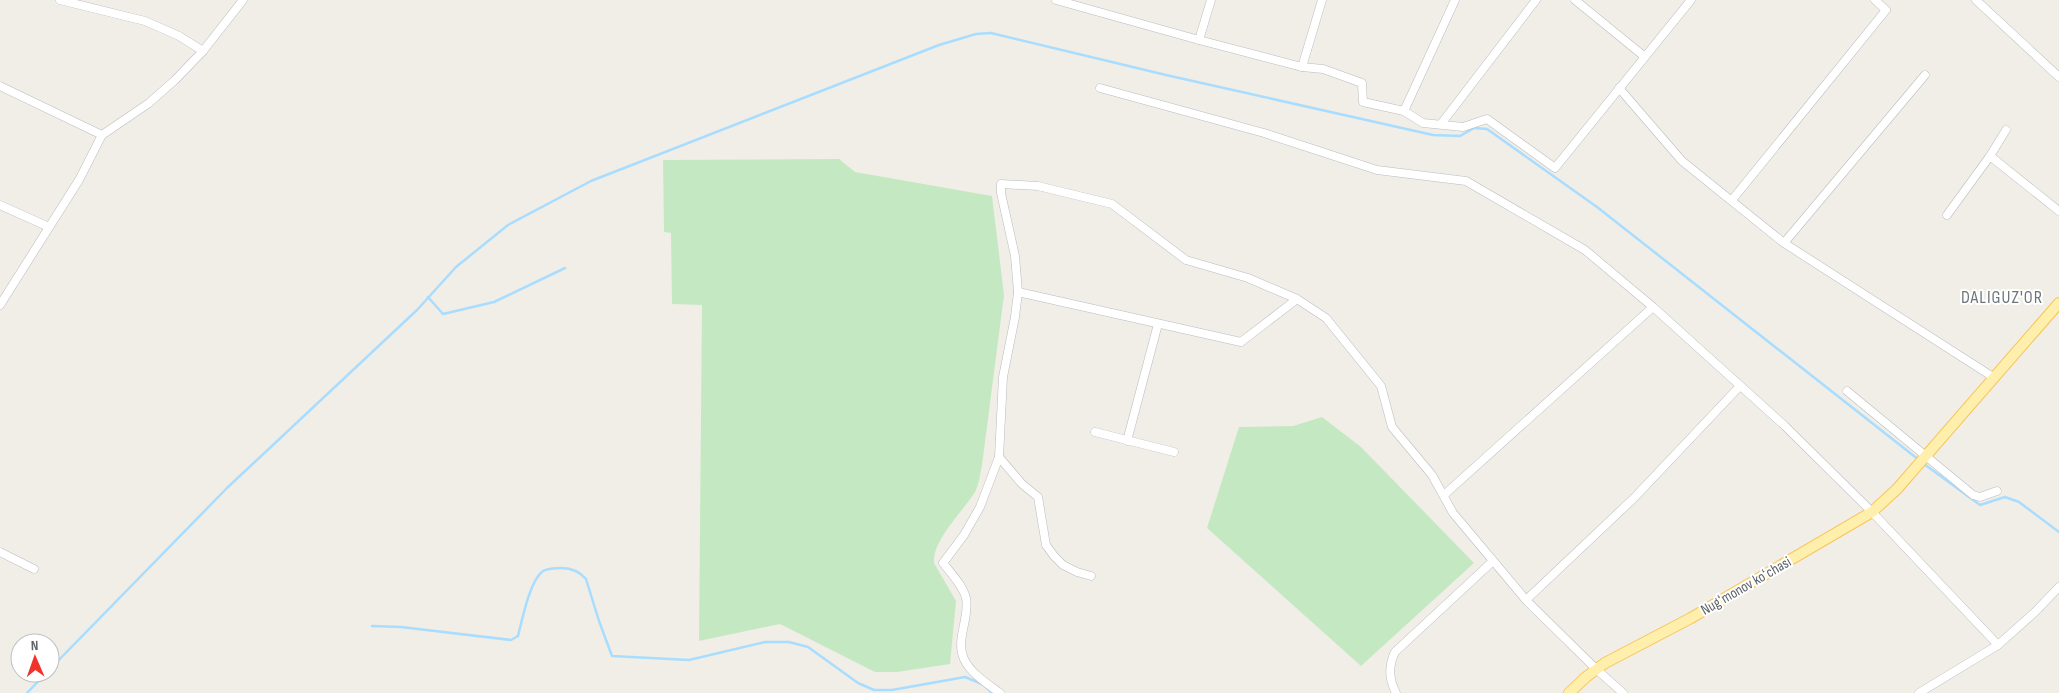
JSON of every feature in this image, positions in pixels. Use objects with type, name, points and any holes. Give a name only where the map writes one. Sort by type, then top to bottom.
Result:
[{"type":"main road","points":[[1925,456],[2059,303]]},
{"type":"main road","name":"Nugʻmonov koʻchasi","points":[[1569,693],[1596,669],[1692,618],[1872,512],[1897,489],[1925,456]]},
{"type":"street","points":[[60,0],[145,21],[179,36],[203,51]]},
{"type":"street","points":[[0,305],[79,180],[102,135],[149,103],[203,51],[243,0]]},
{"type":"street","points":[[1056,0],[1302,67],[1322,69],[1362,83],[1363,102],[1404,111],[1423,123],[1463,127],[1487,119],[1555,168],[1691,0]]},
{"type":"street","points":[[1199,40],[1211,0]]},
{"type":"street","points":[[1302,67],[1322,0]]},
{"type":"street","points":[[1404,111],[1455,0]]},
{"type":"street","points":[[1441,124],[1536,0]]},
{"type":"street","points":[[1575,0],[1645,57]]},
{"type":"street","points":[[1732,200],[1886,10],[1875,0]]},
{"type":"street","points":[[1980,1],[2059,77]]},
{"type":"street","points":[[1784,243],[1925,75]]},
{"type":"street","points":[[0,86],[102,135]]},
{"type":"street","points":[[1100,88],[1264,133],[1377,170],[1466,181],[1584,250],[1653,307],[1785,426],[1872,512],[1998,645]]},
{"type":"street","points":[[1619,88],[1682,161],[1784,243],[1993,377]]},
{"type":"street","points":[[1947,215],[1990,156],[2006,130]]},
{"type":"street","points":[[1990,156],[2059,211]]},
{"type":"street","points":[[1000,693],[976,674],[963,658],[962,642],[966,598],[957,581],[943,563],[964,535],[980,507],[1000,456],[1002,377],[1015,317],[1018,292],[1015,256],[1001,193],[1001,184],[1038,186],[1112,204],[1186,260],[1248,278],[1297,299],[1322,314],[1335,326],[1380,386],[1392,427],[1432,475],[1453,514],[1526,600],[1623,693]]},
{"type":"street","points":[[0,205],[49,228]]},
{"type":"street","points":[[1018,292],[1241,342],[1297,299]]},
{"type":"street","points":[[1444,495],[1653,307]]},
{"type":"street","points":[[1127,442],[1158,324]]},
{"type":"street","points":[[1526,600],[1634,498],[1740,386]]},
{"type":"street","points":[[1847,391],[1973,495],[1980,497],[1997,491]]},
{"type":"street","points":[[1095,432],[1127,442],[1174,452]]},
{"type":"street","points":[[1000,456],[1022,484],[1038,497],[1046,545],[1054,556],[1063,565],[1077,572],[1092,576]]},
{"type":"street","points":[[0,552],[34,569]]},
{"type":"street","points":[[1396,693],[1390,682],[1390,662],[1394,652],[1493,561]]},
{"type":"street","points":[[1919,693],[1998,645],[2035,612],[2059,587]]},
{"type":"green space","points":[[839,159],[855,172],[992,196],[1004,295],[982,465],[975,492],[943,536],[935,554],[934,563],[956,601],[950,664],[897,672],[875,672],[780,624],[699,641],[702,305],[672,304],[671,233],[664,232],[663,160]]},
{"type":"green space","points":[[1322,417],[1361,447],[1474,563],[1361,666],[1207,528],[1239,427],[1293,426]]},
{"type":"waterway","points":[[60,659],[227,488],[417,310],[456,267],[508,225],[591,181],[939,45],[976,34],[991,33],[1166,75],[1433,135],[1460,136],[1474,128],[1487,129],[1597,207],[1919,460]]},
{"type":"waterway","points":[[428,297],[443,314],[494,302],[565,268]]},
{"type":"waterway","points":[[1924,464],[1980,505],[2005,497],[2019,502],[2059,532]]},
{"type":"waterway","points":[[372,626],[401,627],[511,640],[518,636],[530,591],[538,576],[548,569],[566,568],[578,572],[586,579],[612,656],[689,660],[765,642],[789,642],[808,647],[858,683],[874,690],[892,690],[965,677],[982,684]]},
{"type":"waterway","points":[[27,693],[36,683]]},
{"type":"waterway","points":[[986,687],[992,693]]},
{"type":"district","name":"DALIGUZ'OR","points":[[2002,297]]}]
